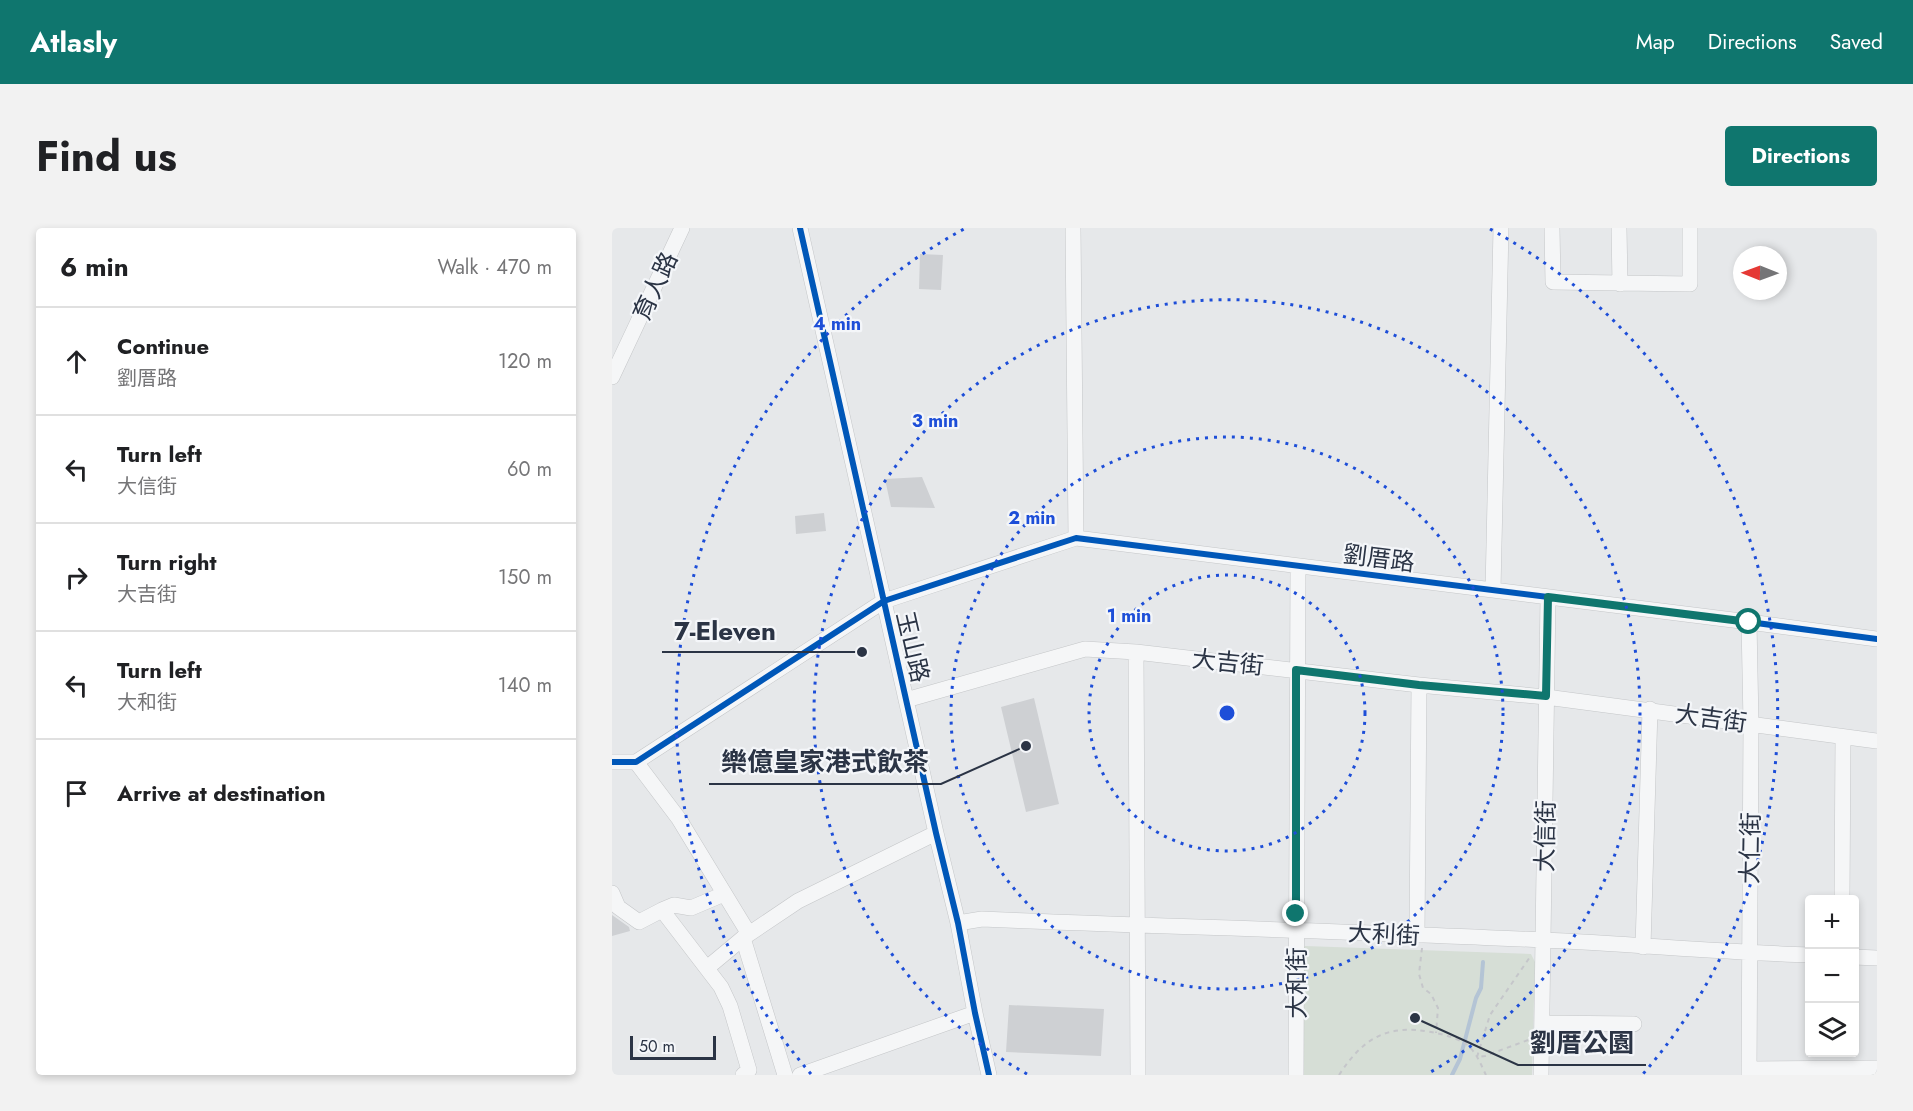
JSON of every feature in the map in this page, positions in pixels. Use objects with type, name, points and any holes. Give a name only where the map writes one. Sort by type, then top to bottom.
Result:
[{"type":"street","name":"育人路","points":[[612,377],[682,228]]},
{"type":"street","name":"玉山路","points":[[800,228],[958,923],[988,1075]]},
{"type":"street","points":[[1073,228],[1076,538]]},
{"type":"street","points":[[1492,590],[1501,228]]},
{"type":"street","points":[[1552,228],[1553,282],[1620,284],[1690,284],[1690,228]]},
{"type":"street","points":[[1620,228],[1620,284]]},
{"type":"street","name":"劉厝路","points":[[636,762],[884,601],[1076,538],[1877,639]]},
{"type":"street","name":"大和街","points":[[1296,1075],[1298,567]]},
{"type":"street","name":"大信街","points":[[1541,1075],[1548,597]]},
{"type":"street","name":"大仁街","points":[[1749,622],[1751,723],[1749,1072]]},
{"type":"street","name":"大吉街","points":[[906,700],[1085,649],[1136,652],[1419,685],[1546,696],[1877,741]]},
{"type":"street","points":[[1136,652],[1138,1075]]},
{"type":"street","points":[[1419,685],[1420,936]]},
{"type":"street","points":[[1644,947],[1650,709]]},
{"type":"street","points":[[1842,895],[1843,736]]},
{"type":"street","points":[[612,762],[636,762],[679,819],[724,894],[746,936],[785,1075]]},
{"type":"street","points":[[707,968],[746,936],[798,901],[936,833]]},
{"type":"street","points":[[612,893],[618,907],[639,922],[674,905],[691,908],[724,894]]},
{"type":"street","points":[[662,910],[721,987],[749,1070],[743,1075]]},
{"type":"street","name":"大利街","points":[[958,923],[982,919],[1296,930],[1544,940],[1749,954],[1805,955]]},
{"type":"street","points":[[1859,957],[1877,958]]},
{"type":"street","points":[[800,1075],[975,1013]]},
{"type":"street","points":[[1542,1023],[1634,1024]]},
{"type":"street","points":[[1749,1072],[1877,1068]]},
{"type":"path","points":[[1420,936],[1419,974],[1423,988],[1431,994],[1438,1008],[1436,1032]]},
{"type":"path","points":[[1477,1057],[1490,1015],[1532,953]]},
{"type":"path","points":[[1339,1075],[1348,1060],[1371,1038],[1391,1030],[1415,1029],[1436,1032],[1466,1044],[1477,1057],[1486,1075]]},
{"type":"path","points":[[1477,1057],[1530,1040]]},
{"type":"shaded area","points":[[1305,946],[1531,954],[1535,962],[1532,1075],[1297,1075],[1297,954]]},
{"type":"building","points":[[920,254],[943,255],[941,290],[919,289]]},
{"type":"building","points":[[922,477],[935,508],[891,507],[885,479]]},
{"type":"building","points":[[824,513],[826,531],[796,534],[795,516]]},
{"type":"building","points":[[1034,698],[1059,804],[1026,812],[1001,707]]},
{"type":"building","points":[[612,915],[629,927],[630,931],[612,936]]},
{"type":"building","points":[[1009,1005],[1104,1009],[1101,1056],[1006,1052]]},
{"type":"waterway","points":[[1452,1075],[1460,1059],[1476,998],[1481,988],[1483,962]]},
{"type":"cycle path","points":[[800,228],[958,923],[989,1075]]},
{"type":"cycle path","points":[[612,762],[636,762],[884,601],[1076,538],[1877,639]]},
{"type":"place","name":"7-Eleven","points":[[862,652]]},
{"type":"place","name":"樂億皇家港式飲茶","points":[[1026,746]]},
{"type":"place","name":"劉厝公園","points":[[1415,1018]]},
{"type":"route","points":[[1296,914],[1296,670],[1419,685],[1546,696],[1548,597],[1749,622]]}]
